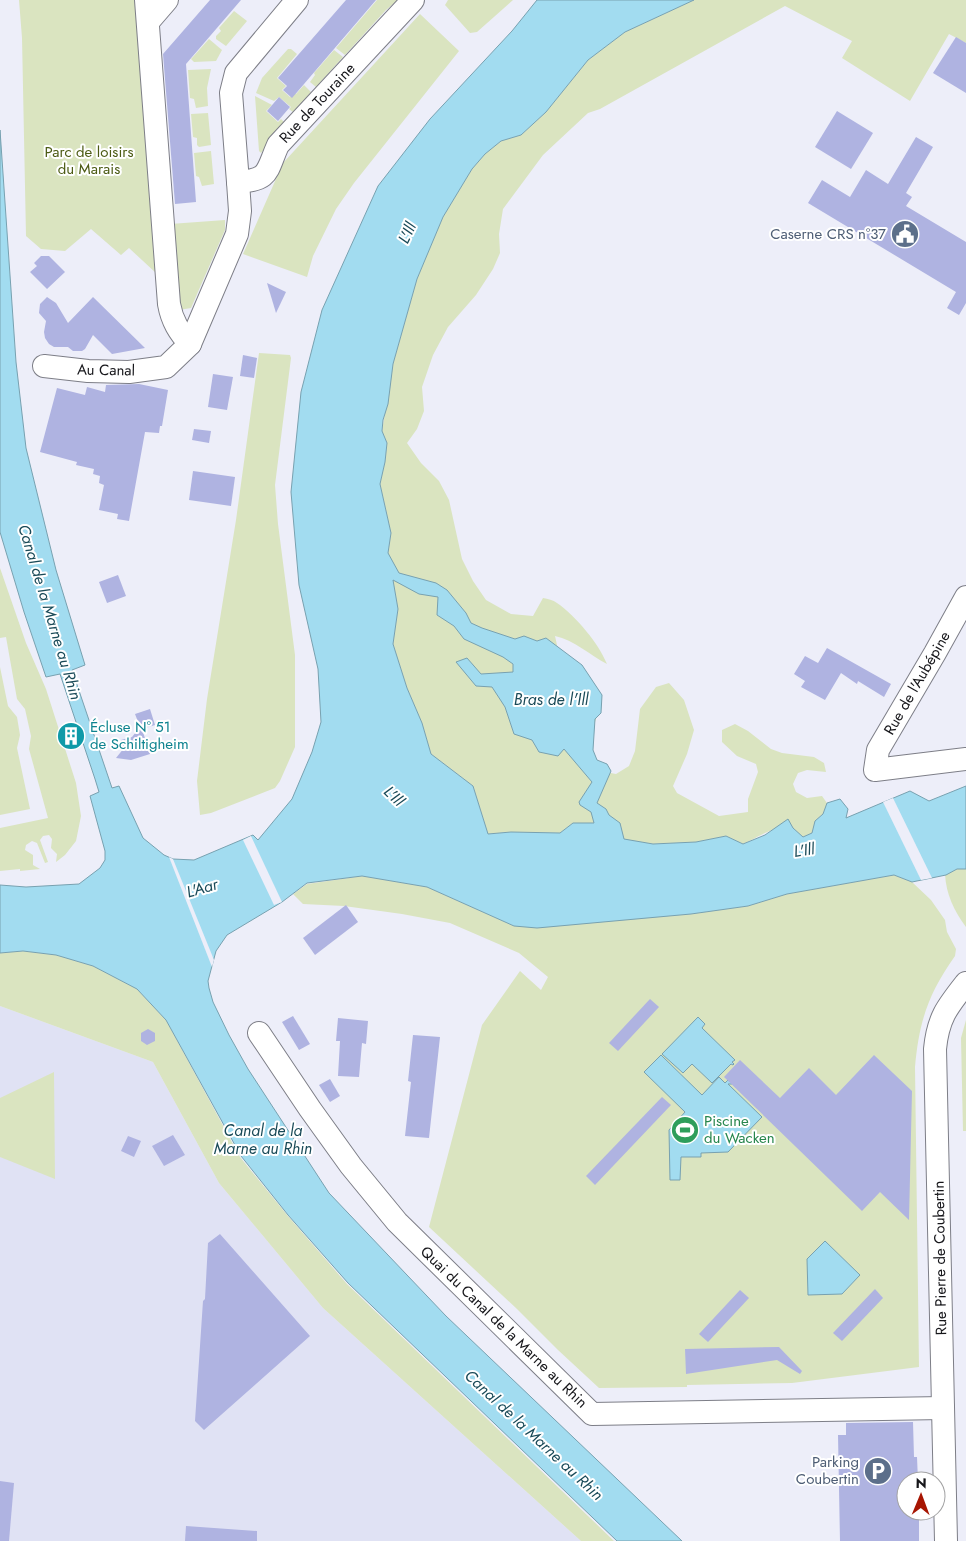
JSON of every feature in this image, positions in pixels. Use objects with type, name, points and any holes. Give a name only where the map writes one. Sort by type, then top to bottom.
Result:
[{"type":"street","points":[[167,0],[147,11],[169,304],[177,330],[190,344],[238,234],[240,211],[231,93],[236,73],[297,0]]},
{"type":"street","name":"Rue de Touraine","points":[[238,182],[254,181],[264,175],[278,145],[413,0]]},
{"type":"street","name":"Au Canal","points":[[44,366],[88,371],[129,372],[166,366],[190,344]]},
{"type":"street","name":"Rue de l'Aubépine","points":[[966,597],[878,750],[875,770],[966,759]]},
{"type":"street","name":"Rue Pierre de Coubertin","points":[[946,1541],[935,1049],[938,1024],[947,1007],[966,983]]},
{"type":"street","name":"Quai du Canal de la Marne au Rhin","points":[[259,1033],[351,1166],[397,1222],[592,1414],[943,1408]]},
{"type":"shaded area","points":[[0,1006],[153,1062],[219,1183],[323,1308],[581,1541],[0,1541]]},
{"type":"green space","name":"Parc de loisirs du Marais","points":[[19,0],[141,0],[156,273],[129,248],[121,255],[91,229],[65,251],[41,249],[26,236],[22,38]]},
{"type":"green space","points":[[377,0],[398,0],[386,10],[345,55],[336,48]]},
{"type":"green space","points":[[448,0],[513,0],[477,32],[470,33],[445,5]]},
{"type":"green space","points":[[694,0],[966,0],[966,43],[949,34],[910,101],[842,58],[852,41],[785,6],[600,109],[588,113],[543,155],[503,209],[499,234],[500,253],[493,269],[476,295],[448,327],[433,355],[422,387],[424,411],[417,429],[407,443],[421,463],[439,481],[449,500],[462,559],[473,581],[486,600],[511,614],[533,616],[543,598],[552,600],[579,623],[593,639],[607,664],[575,644],[555,636],[559,654],[601,704],[588,743],[600,771],[616,774],[629,766],[635,751],[640,709],[656,687],[669,683],[684,700],[694,730],[687,754],[673,786],[677,793],[719,816],[748,812],[748,799],[758,772],[756,764],[737,756],[722,742],[722,730],[735,724],[748,731],[771,749],[782,753],[814,757],[824,763],[826,772],[807,770],[798,773],[793,784],[796,792],[807,798],[822,796],[827,803],[823,814],[815,821],[812,833],[803,837],[795,830],[787,827],[775,829],[743,844],[726,836],[696,842],[653,844],[608,837],[573,823],[560,833],[511,832],[488,834],[473,786],[431,754],[422,723],[407,688],[393,644],[398,609],[388,553],[391,533],[380,484],[387,443],[382,431],[393,364],[417,279],[431,244],[443,217],[472,169],[485,154],[501,141],[521,135],[546,112],[588,60],[625,32]]},
{"type":"green space","points":[[234,11],[247,21],[226,46],[216,39],[216,36],[221,31],[219,28]]},
{"type":"green space","points":[[420,14],[459,51],[354,183],[336,209],[313,256],[307,277],[243,254],[283,163]]},
{"type":"green space","points":[[209,39],[222,50],[216,61],[194,62],[191,59]]},
{"type":"green space","points":[[288,49],[297,54],[277,78],[286,86],[282,90],[290,97],[294,92],[296,94],[304,85],[311,92],[294,113],[289,109],[291,107],[279,97],[274,101],[256,93],[262,78]]},
{"type":"green space","points":[[334,50],[343,57],[316,87],[310,82],[315,75],[314,73]]},
{"type":"green space","points":[[211,69],[207,88],[208,106],[196,108],[194,99],[190,98],[188,70]]},
{"type":"green space","points":[[255,96],[272,105],[266,111],[278,122],[281,119],[285,123],[261,153],[259,151]]},
{"type":"green space","points":[[208,113],[211,145],[199,147],[197,145],[197,138],[193,137],[191,114]]},
{"type":"green space","points":[[211,151],[214,184],[202,186],[199,177],[196,176],[194,153]]},
{"type":"green space","points":[[225,220],[225,230],[191,308],[179,310],[170,224]]},
{"type":"green space","points":[[259,353],[290,355],[291,358],[275,485],[278,524],[295,655],[295,747],[275,788],[211,813],[200,815],[197,781],[207,699],[236,520]]},
{"type":"green space","points":[[0,568],[26,643],[46,689],[76,783],[81,816],[76,841],[65,855],[56,862],[57,854],[51,848],[52,839],[49,835],[43,836],[40,840],[48,862],[45,863],[37,843],[32,841],[26,845],[25,850],[33,855],[33,865],[40,869],[20,871],[20,869],[0,871],[0,828],[48,818],[29,749],[31,736],[25,709],[17,699],[6,637],[0,638]]},
{"type":"green space","points":[[0,667],[8,706],[17,717],[20,735],[17,748],[30,809],[0,815]]},
{"type":"green space","points":[[957,869],[966,869],[966,927],[951,902],[947,888],[945,874]]},
{"type":"green space","name":"Piscine du Wacken","points":[[894,875],[912,882],[931,900],[945,920],[947,932],[956,949],[955,956],[938,983],[926,1009],[919,1036],[915,1067],[919,1367],[792,1383],[687,1385],[687,1387],[599,1388],[429,1227],[482,1025],[520,971],[541,990],[548,977],[519,953],[450,923],[344,906],[303,904],[293,894],[307,884],[362,876],[427,887],[514,926],[690,914],[748,906],[787,894]]},
{"type":"green space","points":[[23,951],[56,955],[93,966],[137,989],[166,1020],[240,1157],[288,1216],[347,1284],[614,1541],[581,1541],[323,1308],[219,1183],[153,1062],[0,1006],[0,953]]},
{"type":"green space","points":[[966,1020],[966,1131],[963,1131],[961,1038]]},
{"type":"green space","points":[[54,1072],[55,1179],[0,1157],[0,1098]]},
{"type":"water","points":[[537,0],[694,0],[625,32],[588,60],[546,112],[521,135],[501,141],[485,154],[472,169],[443,217],[417,279],[393,364],[388,404],[383,420],[382,431],[387,443],[380,484],[391,533],[388,553],[399,573],[436,583],[447,590],[466,613],[471,623],[515,639],[524,636],[537,641],[546,638],[582,665],[602,695],[601,713],[595,719],[593,750],[597,760],[607,764],[611,771],[597,803],[620,823],[624,839],[653,844],[696,842],[726,836],[743,844],[765,835],[788,819],[793,828],[803,837],[812,833],[815,821],[823,814],[827,803],[840,799],[848,809],[846,818],[910,791],[929,801],[966,786],[966,869],[957,869],[946,875],[912,882],[894,875],[787,894],[748,906],[691,914],[537,928],[514,926],[427,887],[362,876],[307,883],[282,902],[227,935],[216,951],[208,981],[213,1002],[248,1069],[329,1193],[446,1316],[682,1541],[617,1541],[348,1283],[288,1215],[241,1156],[166,1020],[137,989],[93,966],[56,955],[23,951],[0,953],[0,885],[26,887],[79,884],[100,868],[105,860],[105,851],[90,796],[99,792],[95,779],[60,674],[46,677],[0,532],[0,130],[16,362],[26,448],[56,570],[85,665],[72,670],[112,788],[119,786],[143,838],[164,855],[173,859],[194,860],[253,835],[258,840],[292,799],[312,752],[321,722],[318,669],[299,585],[291,492],[301,392],[322,310],[378,186],[430,119],[512,31]],"holes":[[[393,580],[419,594],[438,597],[437,615],[454,626],[464,639],[503,657],[513,664],[513,672],[481,674],[467,658],[456,662],[476,686],[492,687],[505,707],[514,734],[532,740],[539,752],[558,756],[564,749],[592,782],[579,802],[580,805],[591,812],[594,823],[573,823],[560,833],[511,832],[488,834],[473,786],[431,754],[422,723],[407,688],[393,644],[398,609]]]},
{"type":"water","points":[[698,1017],[705,1024],[702,1028],[735,1060],[732,1062],[733,1065],[731,1064],[712,1083],[692,1064],[683,1073],[662,1054]]},
{"type":"water","points":[[661,1055],[702,1095],[719,1077],[725,1083],[728,1080],[732,1084],[728,1084],[762,1117],[728,1152],[701,1153],[701,1157],[681,1157],[680,1180],[670,1180],[669,1130],[685,1112],[644,1072]]},
{"type":"water","points":[[825,1241],[860,1275],[842,1294],[808,1295],[807,1259]]},
{"type":"pier","points":[[893,798],[932,878],[921,880],[883,802]]},
{"type":"pier","points":[[251,836],[282,902],[274,905],[243,840]]},
{"type":"pier","points":[[169,857],[173,859],[214,960],[212,967]]},
{"type":"building","points":[[210,0],[241,0],[186,64],[196,202],[175,204],[163,54]]},
{"type":"building","points":[[346,0],[376,0],[292,98],[283,90],[287,86],[278,78]]},
{"type":"building","points":[[956,37],[966,43],[966,93],[933,73]]},
{"type":"building","points":[[279,97],[290,107],[278,121],[267,111]]},
{"type":"building","points":[[837,111],[873,133],[851,169],[815,147]]},
{"type":"building","name":"Caserne CRS n°37","points":[[916,137],[933,147],[906,193],[912,197],[906,206],[966,242],[966,303],[959,315],[947,308],[956,292],[808,203],[822,180],[850,197],[866,170],[888,184]]},
{"type":"building","points":[[41,256],[49,256],[65,272],[47,289],[30,272],[37,266],[34,263]]},
{"type":"building","points":[[267,283],[286,292],[276,313]]},
{"type":"building","points":[[47,297],[56,303],[68,323],[93,297],[145,348],[112,354],[93,335],[82,351],[73,351],[68,347],[54,347],[45,338],[46,321],[39,313],[40,304]]},
{"type":"building","points":[[243,355],[257,358],[254,378],[240,376]]},
{"type":"building","points":[[213,374],[233,377],[227,410],[208,407]]},
{"type":"building","points":[[139,384],[168,390],[162,426],[160,426],[159,433],[145,432],[129,521],[117,519],[118,514],[99,510],[104,485],[99,483],[100,476],[93,474],[94,469],[76,465],[77,462],[40,452],[57,388],[85,395],[87,387],[105,392],[106,385]]},
{"type":"building","points":[[194,429],[211,431],[209,443],[192,440]]},
{"type":"building","points":[[193,471],[235,477],[231,506],[189,500]]},
{"type":"building","points":[[118,575],[126,596],[107,603],[99,582]]},
{"type":"building","points":[[827,648],[891,684],[884,697],[858,681],[857,684],[841,673],[825,700],[801,687],[805,681],[794,674],[805,656],[818,663]]},
{"type":"building","points":[[150,709],[155,725],[142,729],[150,754],[131,760],[116,758],[124,748],[121,740],[132,737],[140,727],[135,714]]},
{"type":"building","points":[[346,905],[358,922],[315,955],[303,938]]},
{"type":"building","points":[[650,999],[659,1007],[618,1051],[609,1043]]},
{"type":"building","points":[[293,1016],[310,1044],[299,1050],[282,1022]]},
{"type":"building","points":[[338,1018],[368,1021],[366,1044],[362,1043],[359,1077],[338,1076],[340,1041],[336,1041]]},
{"type":"building","points":[[148,1029],[155,1033],[155,1041],[147,1045],[141,1041],[141,1033]]},
{"type":"building","points":[[413,1035],[440,1037],[429,1138],[405,1136],[411,1082],[408,1081]]},
{"type":"building","points":[[874,1055],[912,1091],[909,1220],[880,1192],[862,1211],[724,1077],[740,1060],[780,1098],[809,1068],[836,1095]]},
{"type":"building","points":[[330,1079],[340,1096],[330,1102],[319,1085]]},
{"type":"building","points":[[662,1097],[671,1105],[595,1185],[586,1176]]},
{"type":"building","points":[[173,1135],[185,1155],[164,1166],[152,1146]]},
{"type":"building","points":[[128,1136],[141,1141],[134,1157],[121,1151]]},
{"type":"building","points":[[220,1234],[310,1336],[204,1430],[195,1421],[203,1301],[205,1299],[208,1243]]},
{"type":"building","points":[[875,1289],[883,1298],[842,1341],[833,1333]]},
{"type":"building","points":[[740,1290],[749,1298],[708,1342],[699,1334]]},
{"type":"building","points":[[779,1347],[802,1371],[800,1374],[777,1360],[686,1374],[685,1349]]},
{"type":"building","name":"Parking Coubertin","points":[[913,1422],[914,1457],[917,1457],[918,1471],[896,1471],[896,1521],[919,1521],[919,1541],[840,1541],[838,1435],[846,1435],[846,1423]]},
{"type":"building","points":[[0,1481],[14,1483],[9,1541],[0,1541]]},
{"type":"building","points":[[186,1526],[257,1531],[257,1541],[185,1541]]},
{"type":"place","name":"Caserne CRS n°37","points":[[905,234]]},
{"type":"place","name":"Écluse N° 51 de Schiltigheim","points":[[71,736]]},
{"type":"place","name":"Piscine du Wacken","points":[[685,1130]]},
{"type":"place","name":"Parking Coubertin","points":[[878,1471]]},
{"type":"water label","name":"L'Ill","points":[[407,233]]},
{"type":"water label","name":"Canal de la Marne au Rhin","points":[[50,612]]},
{"type":"water label","name":"Bras de l'Ill","points":[[551,699]]},
{"type":"water label","name":"L'Ill","points":[[394,796]]},
{"type":"water label","name":"L'Ill","points":[[804,850]]},
{"type":"water label","name":"L'Aar","points":[[202,888]]},
{"type":"water label","name":"Canal de la Marne au Rhin","points":[[263,1139]]},
{"type":"water label","name":"Canal de la Marne au Rhin","points":[[534,1435]]}]
